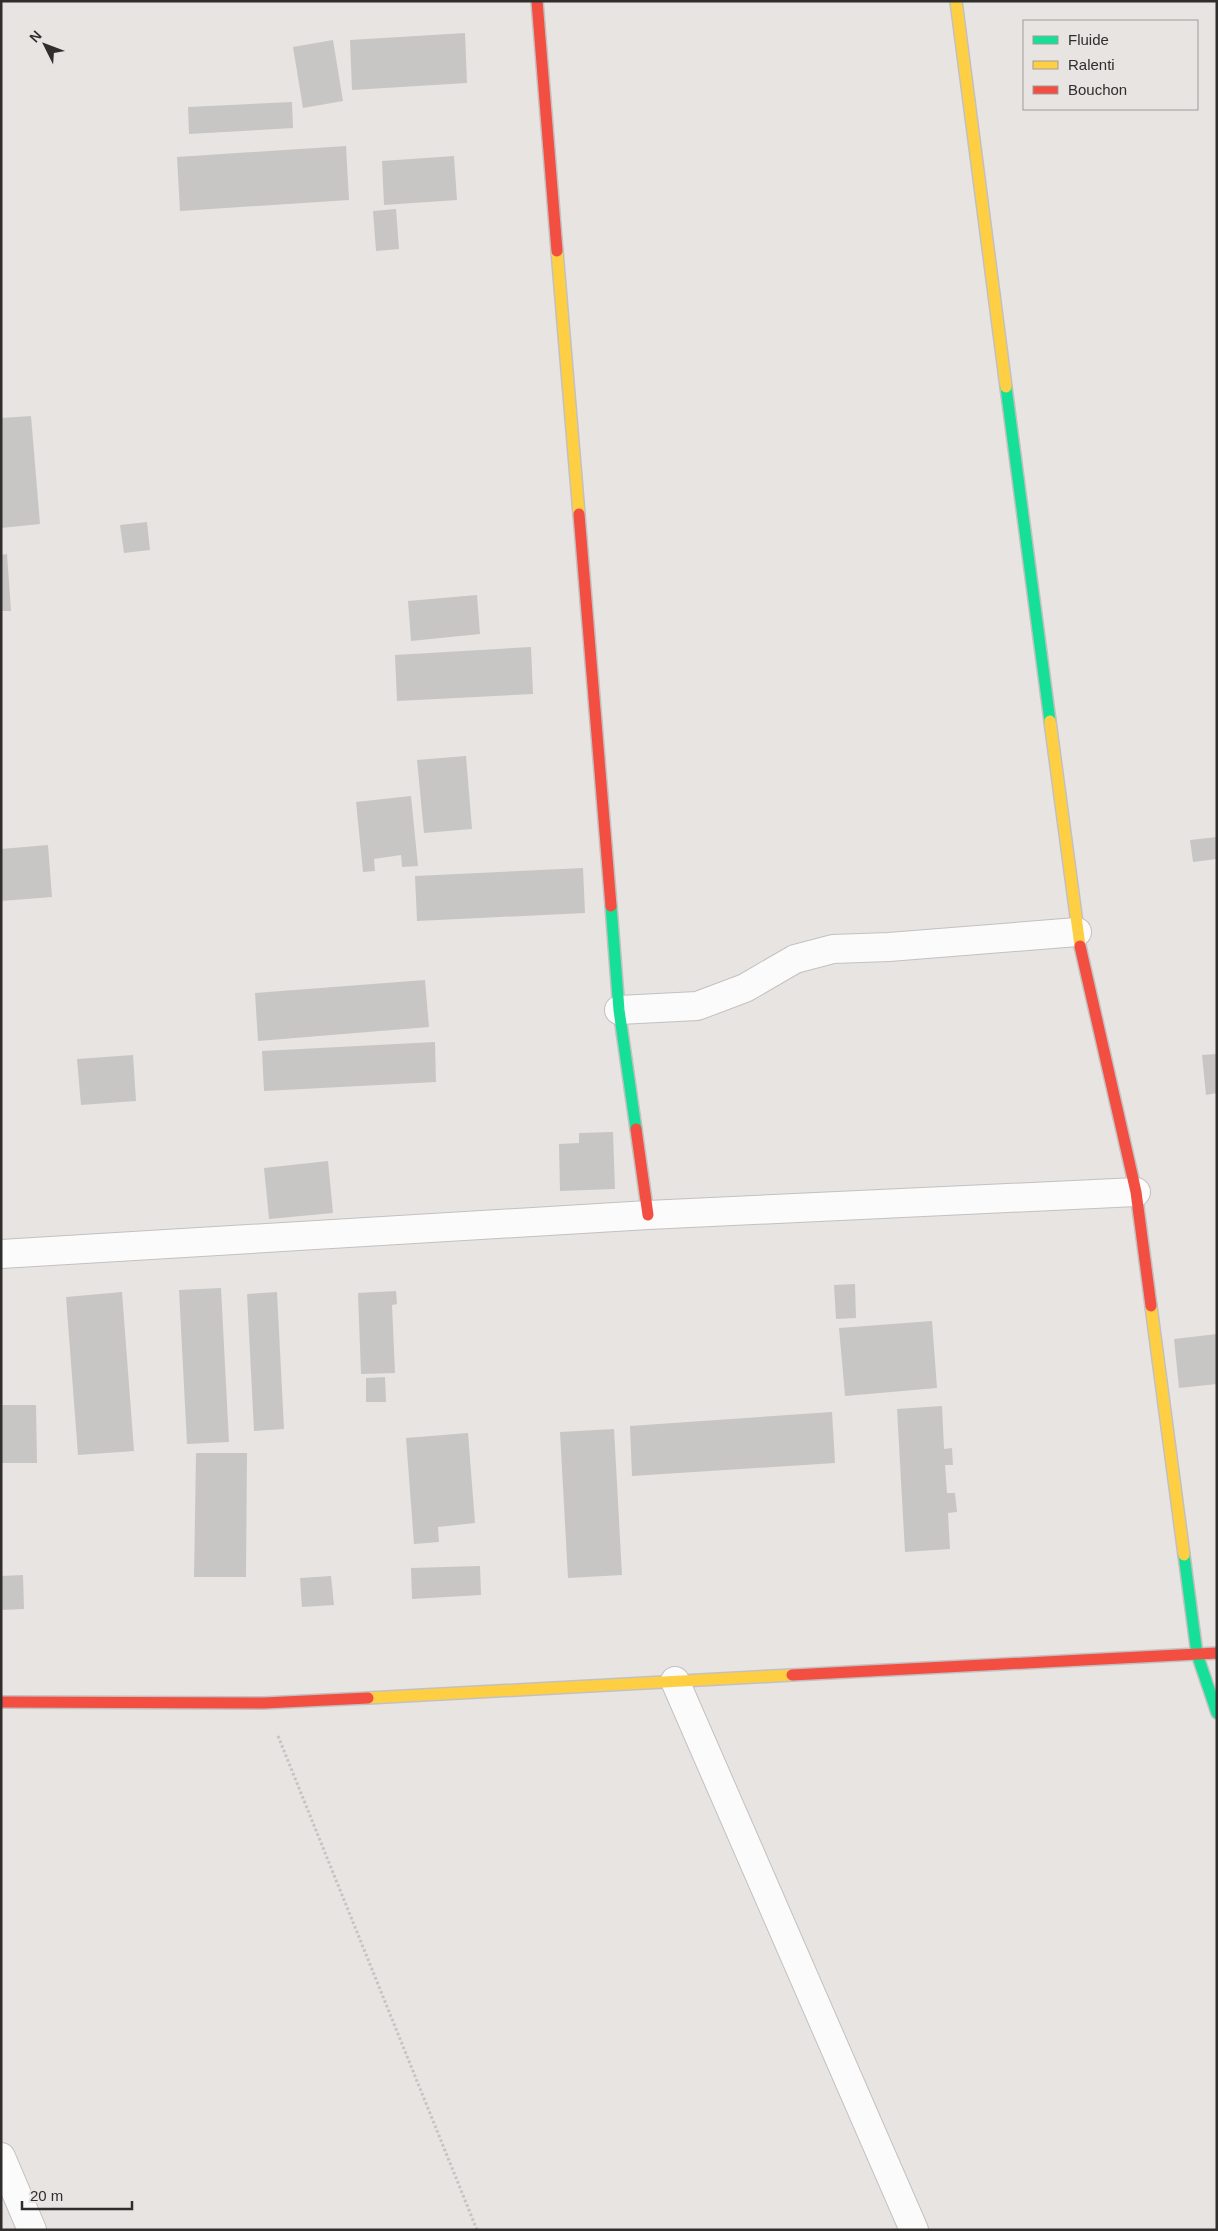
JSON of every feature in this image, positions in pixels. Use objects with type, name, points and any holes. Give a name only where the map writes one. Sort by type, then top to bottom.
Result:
[{"type":"street","points":[[537,1],[619,1010],[648,1215]]},
{"type":"street","points":[[956,1],[1077,932],[1136,1192],[1196,1654],[1217,1713]]},
{"type":"street","points":[[619,1010],[697,1006],[745,988],[794,959],[833,949],[889,947],[1077,932]]},
{"type":"street","points":[[1,1254],[648,1215],[1136,1192]]},
{"type":"street","points":[[1,1702],[264,1703],[1217,1653]]},
{"type":"street","points":[[675,1681],[914,2230]]},
{"type":"street","points":[[1,2157],[32,2230]]},
{"type":"path","points":[[264,1703],[477,2230]]},
{"type":"building","points":[[465,33],[467,83],[352,90],[350,40]]},
{"type":"building","points":[[333,40],[343,101],[303,108],[293,47]]},
{"type":"building","points":[[292,102],[293,128],[189,134],[188,107]]},
{"type":"building","points":[[346,146],[349,200],[180,211],[177,157]]},
{"type":"building","points":[[454,156],[457,200],[384,205],[382,161]]},
{"type":"building","points":[[396,209],[399,249],[376,251],[373,211]]},
{"type":"building","points":[[31,416],[40,524],[1,528],[1,418]]},
{"type":"building","points":[[147,522],[150,550],[124,553],[120,525]]},
{"type":"building","points":[[7,554],[11,611],[1,611],[1,555]]},
{"type":"building","points":[[477,595],[480,634],[411,641],[408,601]]},
{"type":"building","points":[[531,647],[533,694],[397,701],[395,655]]},
{"type":"building","points":[[466,756],[472,829],[424,833],[417,760]]},
{"type":"building","points":[[411,796],[418,866],[402,867],[401,855],[374,859],[375,871],[363,872],[356,802]]},
{"type":"building","points":[[1217,837],[1217,859],[1193,862],[1190,840]]},
{"type":"building","points":[[48,845],[52,897],[1,901],[1,849]]},
{"type":"building","points":[[583,868],[585,913],[417,921],[415,876]]},
{"type":"building","points":[[425,980],[429,1027],[258,1041],[255,993]]},
{"type":"building","points":[[435,1042],[436,1082],[264,1091],[262,1051]]},
{"type":"building","points":[[1217,1054],[1217,1093],[1206,1095],[1202,1055]]},
{"type":"building","points":[[133,1055],[136,1101],[81,1105],[77,1059]]},
{"type":"building","points":[[613,1132],[615,1189],[560,1191],[559,1144],[579,1143],[579,1133]]},
{"type":"building","points":[[328,1161],[333,1213],[269,1219],[264,1168]]},
{"type":"building","points":[[855,1284],[856,1318],[836,1319],[834,1285]]},
{"type":"building","points":[[221,1288],[229,1442],[187,1444],[179,1290]]},
{"type":"building","points":[[396,1291],[397,1304],[392,1305],[395,1373],[361,1374],[358,1293]]},
{"type":"building","points":[[122,1292],[134,1451],[78,1455],[66,1297]]},
{"type":"building","points":[[277,1292],[284,1429],[254,1431],[247,1294]]},
{"type":"building","points":[[932,1321],[937,1388],[845,1396],[839,1328]]},
{"type":"building","points":[[1217,1334],[1217,1384],[1179,1388],[1174,1339]]},
{"type":"building","points":[[385,1377],[386,1402],[366,1402],[366,1378]]},
{"type":"building","points":[[1,1405],[36,1405],[37,1463],[1,1463]]},
{"type":"building","points":[[942,1406],[944,1449],[952,1448],[953,1465],[945,1465],[947,1493],[955,1493],[957,1512],[948,1513],[950,1549],[905,1552],[897,1409]]},
{"type":"building","points":[[832,1412],[835,1463],[632,1476],[630,1426]]},
{"type":"building","points":[[614,1429],[622,1575],[568,1578],[560,1432]]},
{"type":"building","points":[[468,1433],[475,1523],[438,1527],[439,1542],[414,1544],[406,1438]]},
{"type":"building","points":[[196,1453],[247,1453],[246,1577],[194,1577]]},
{"type":"building","points":[[480,1566],[481,1595],[412,1599],[411,1568]]},
{"type":"building","points":[[23,1575],[24,1609],[1,1610],[1,1576]]},
{"type":"building","points":[[331,1576],[334,1605],[302,1607],[300,1578]]},
{"type":"traffic: fast","points":[[1006,387],[1050,721]]},
{"type":"traffic: fast","points":[[611,906],[619,1010],[636,1129]]},
{"type":"traffic: fast","points":[[1184,1555],[1197,1654],[1217,1713]]},
{"type":"traffic: slow","points":[[956,1],[1006,387]]},
{"type":"traffic: slow","points":[[557,251],[579,514]]},
{"type":"traffic: slow","points":[[1050,721],[1080,946]]},
{"type":"traffic: slow","points":[[1151,1306],[1184,1555]]},
{"type":"traffic: slow","points":[[368,1698],[792,1675]]},
{"type":"traffic: jam","points":[[537,1],[557,251]]},
{"type":"traffic: jam","points":[[579,514],[611,906]]},
{"type":"traffic: jam","points":[[1080,946],[1136,1192],[1151,1306]]},
{"type":"traffic: jam","points":[[636,1129],[648,1215]]},
{"type":"traffic: jam","points":[[792,1675],[1217,1653]]},
{"type":"traffic: jam","points":[[1,1702],[264,1703],[368,1698]]}]
